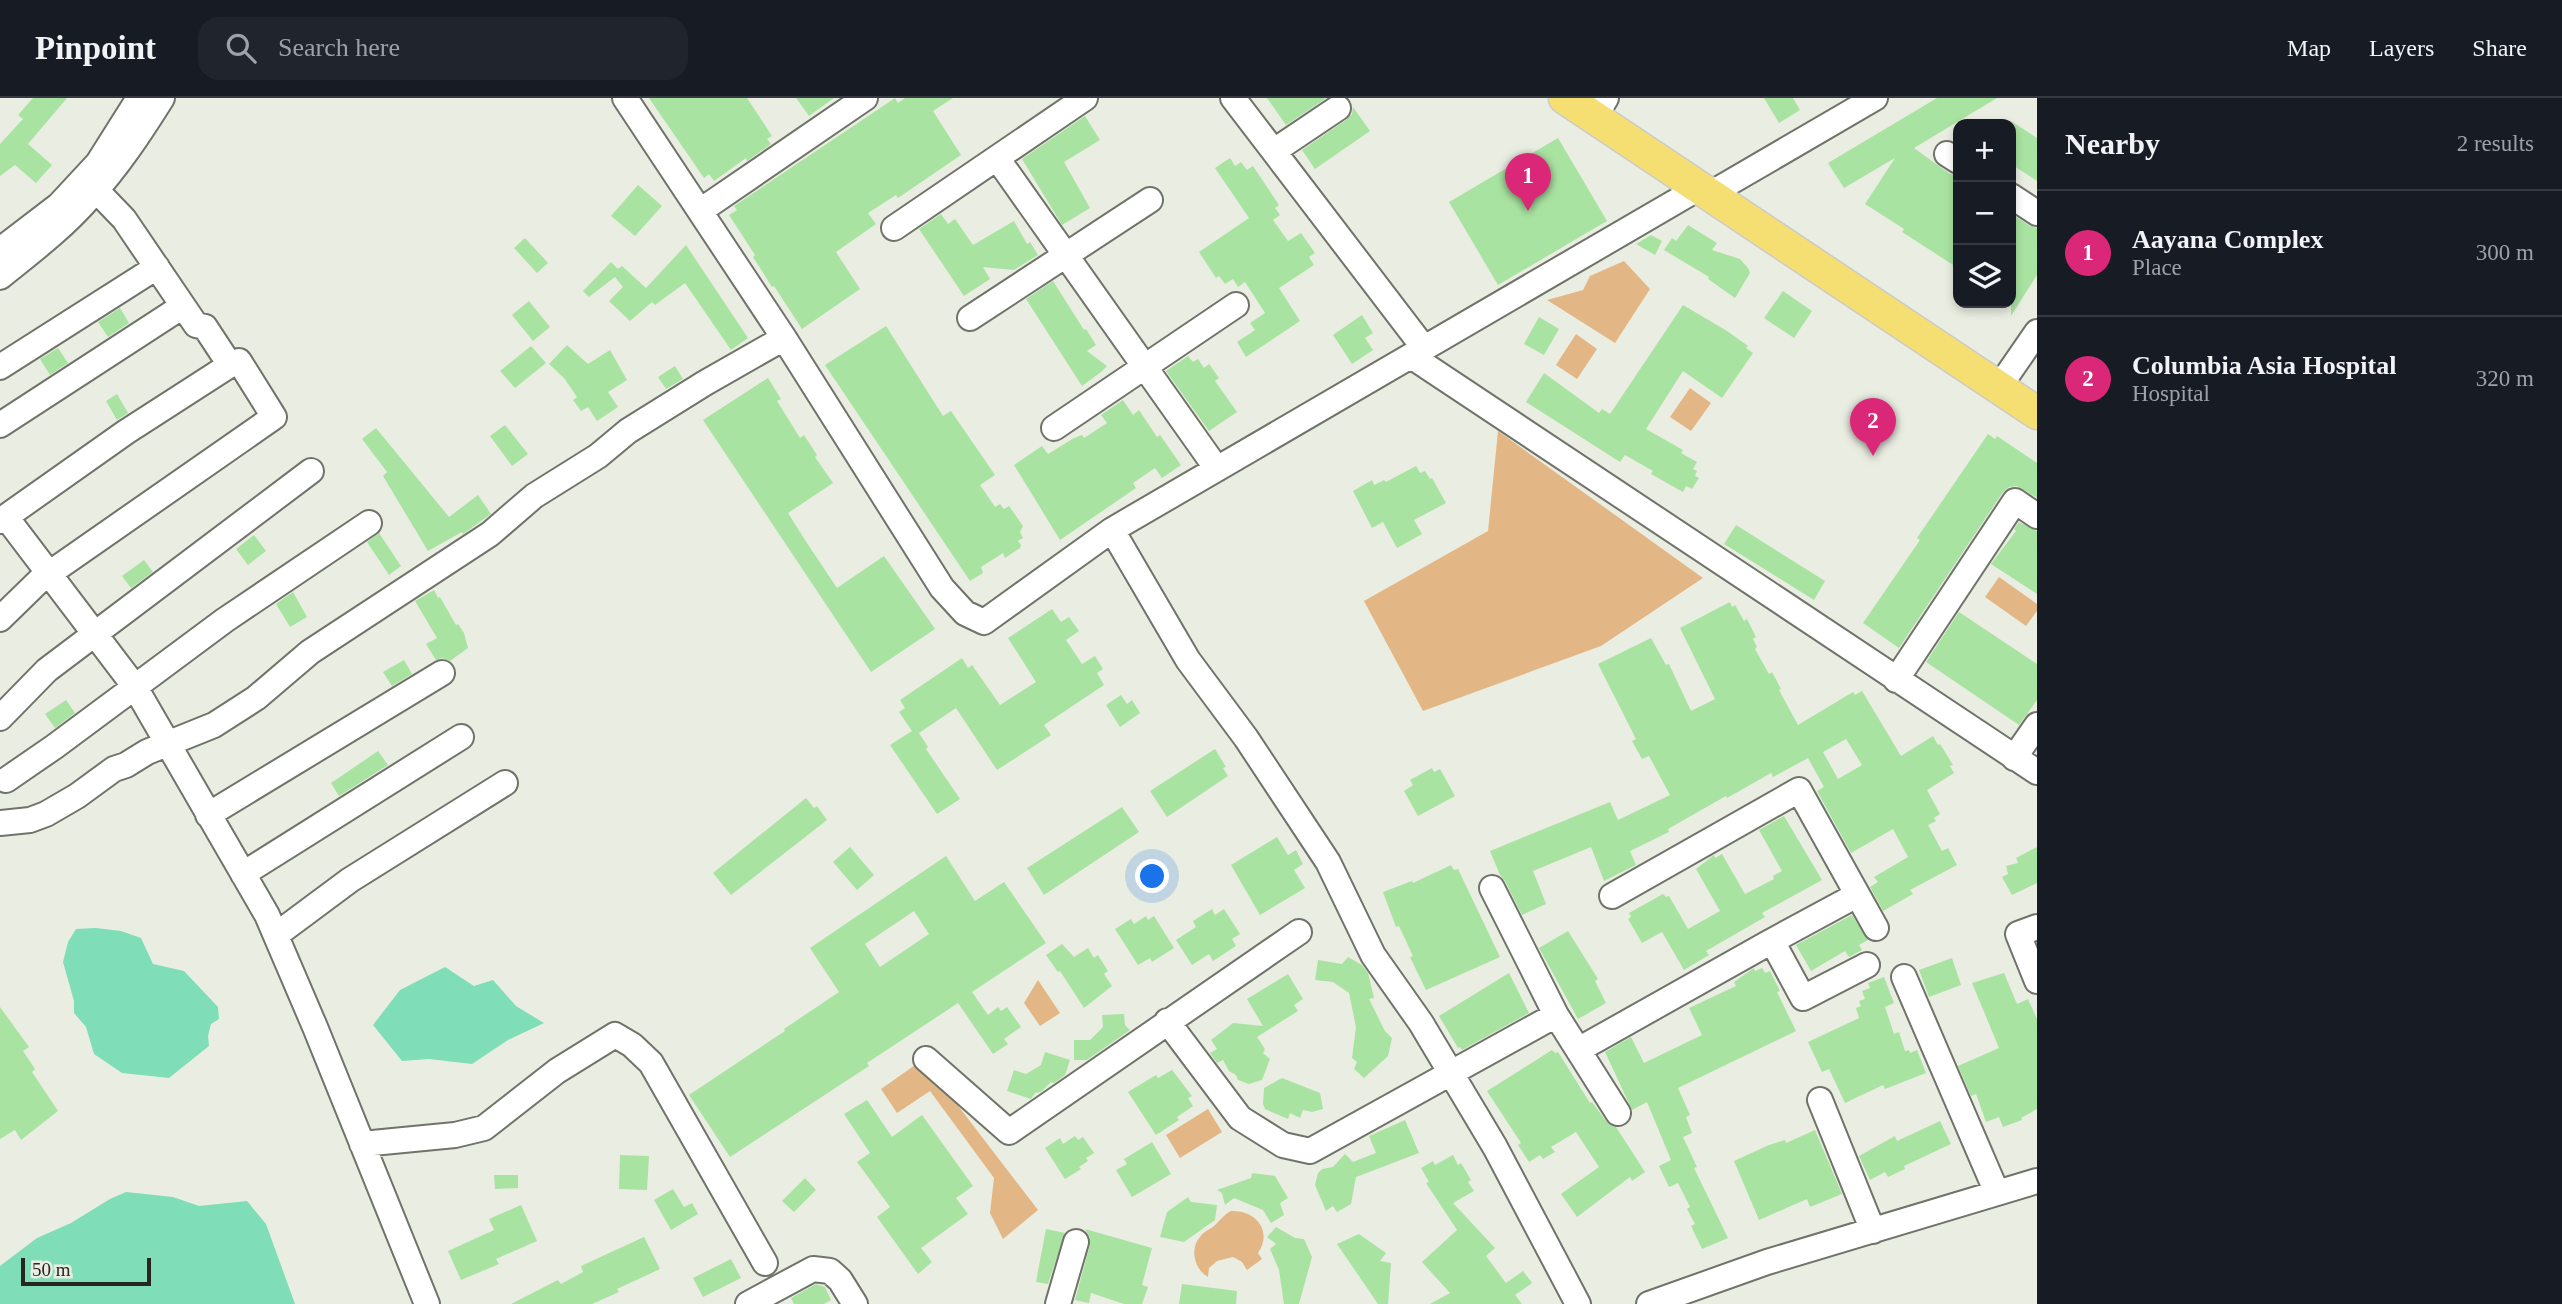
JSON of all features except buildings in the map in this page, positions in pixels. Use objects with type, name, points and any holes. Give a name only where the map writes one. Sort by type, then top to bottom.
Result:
[{"type":"main road","points":[[1565,98],[2037,393]]},
{"type":"main road","points":[[1601,100],[1711,189],[2037,413]]},
{"type":"street","points":[[0,250],[59,205],[98,163],[139,98]]},
{"type":"street","points":[[0,276],[69,218],[96,190],[121,160],[162,98]]},
{"type":"street","points":[[625,98],[784,338],[942,588],[965,613],[984,622],[1112,530],[1418,352],[1875,98]]},
{"type":"street","points":[[700,211],[865,98]]},
{"type":"street","points":[[894,228],[1085,98]]},
{"type":"street","points":[[1233,98],[1418,352],[1896,680],[2037,772]]},
{"type":"street","points":[[1274,151],[1338,108]]},
{"type":"street","points":[[998,158],[1217,469]]},
{"type":"street","points":[[96,190],[124,219],[196,325],[205,327],[230,365]]},
{"type":"street","points":[[2016,199],[2037,213]]},
{"type":"street","points":[[970,318],[1150,200]]},
{"type":"street","points":[[0,367],[157,267]]},
{"type":"street","points":[[1054,428],[1236,305]]},
{"type":"street","points":[[0,425],[183,306]]},
{"type":"street","points":[[2008,374],[2037,332]]},
{"type":"street","points":[[0,823],[30,820],[46,814],[114,769],[147,752],[214,725],[256,698],[310,652],[490,534],[534,496],[598,456],[628,431],[784,338]]},
{"type":"street","points":[[0,619],[50,573],[274,416],[239,361],[126,432],[3,519],[50,573],[135,687],[267,915],[427,1304]]},
{"type":"street","points":[[0,718],[47,670],[311,471]]},
{"type":"street","points":[[1896,680],[2015,501],[2037,516]]},
{"type":"street","points":[[2,779],[135,687],[234,613],[369,523]]},
{"type":"street","points":[[1112,530],[1188,660],[1246,738],[1328,862],[1373,955],[1421,1023],[1507,1168],[1578,1304]]},
{"type":"street","points":[[208,815],[442,673]]},
{"type":"street","points":[[2014,758],[2037,725]]},
{"type":"street","points":[[243,874],[461,737]]},
{"type":"street","points":[[276,935],[350,880],[505,783]]},
{"type":"street","points":[[1612,896],[1799,790],[1876,928]]},
{"type":"street","points":[[1492,887],[1556,1015],[1618,1113]]},
{"type":"street","points":[[1578,1050],[1857,895]]},
{"type":"street","points":[[2037,926],[2018,934],[2037,981]]},
{"type":"street","points":[[926,1059],[1009,1132],[1299,932]]},
{"type":"street","points":[[1772,941],[1803,998],[1867,965]]},
{"type":"street","points":[[1904,977],[1997,1193]]},
{"type":"street","points":[[1167,1021],[1240,1118],[1283,1145],[1310,1151],[1556,1015]]},
{"type":"street","points":[[362,1144],[455,1135],[484,1128],[557,1072],[615,1035],[632,1045],[651,1063],[765,1263]]},
{"type":"street","points":[[1820,1100],[1873,1231]]},
{"type":"street","points":[[1649,1304],[1767,1262],[2037,1181]]},
{"type":"street","points":[[1058,1304],[1076,1242]]},
{"type":"street","points":[[748,1304],[813,1269],[830,1271],[840,1280],[855,1304]]},
{"type":"shaded area","points":[[1624,261],[1650,289],[1615,343],[1547,300],[1583,290],[1590,276]]},
{"type":"shaded area","points":[[1576,334],[1597,349],[1577,379],[1556,365]]},
{"type":"shaded area","points":[[1690,388],[1711,403],[1691,431],[1670,417]]},
{"type":"shaded area","points":[[1498,431],[1703,578],[1601,646],[1423,711],[1364,601],[1488,531]]},
{"type":"shaded area","points":[[1999,577],[2037,604],[2037,611],[2026,626],[1985,597]]},
{"type":"shaded area","points":[[76,929],[121,931],[141,938],[153,964],[184,971],[218,1007],[219,1019],[211,1024],[209,1046],[169,1078],[122,1073],[94,1054],[86,1027],[74,1013],[74,1001],[63,962],[68,942]]},
{"type":"shaded area","points":[[445,967],[474,986],[493,980],[516,1006],[544,1023],[508,1040],[472,1064],[429,1059],[402,1061],[373,1025],[400,990]]},
{"type":"shaded area","points":[[1038,980],[1060,1013],[1040,1026],[1024,1003]]},
{"type":"shaded area","points":[[918,1063],[933,1073],[1038,1210],[1003,1239],[990,1213],[994,1178],[930,1091],[897,1113],[881,1089]]},
{"type":"shaded area","points":[[1208,1109],[1222,1132],[1180,1158],[1166,1135]]},
{"type":"shaded area","points":[[126,1192],[173,1197],[199,1206],[247,1201],[266,1224],[295,1304],[0,1304],[0,1266],[37,1238],[71,1223]]},
{"type":"shaded area","points":[[1231,1211],[1248,1214],[1260,1223],[1264,1237],[1258,1253],[1262,1259],[1247,1270],[1242,1262],[1233,1257],[1217,1261],[1209,1268],[1208,1277],[1197,1264],[1195,1247],[1203,1233]]},
{"type":"place","name":"Aayana Complex","points":[[1528,211]]},
{"type":"place","name":"Columbia Asia Hospital","points":[[1873,456]]}]
